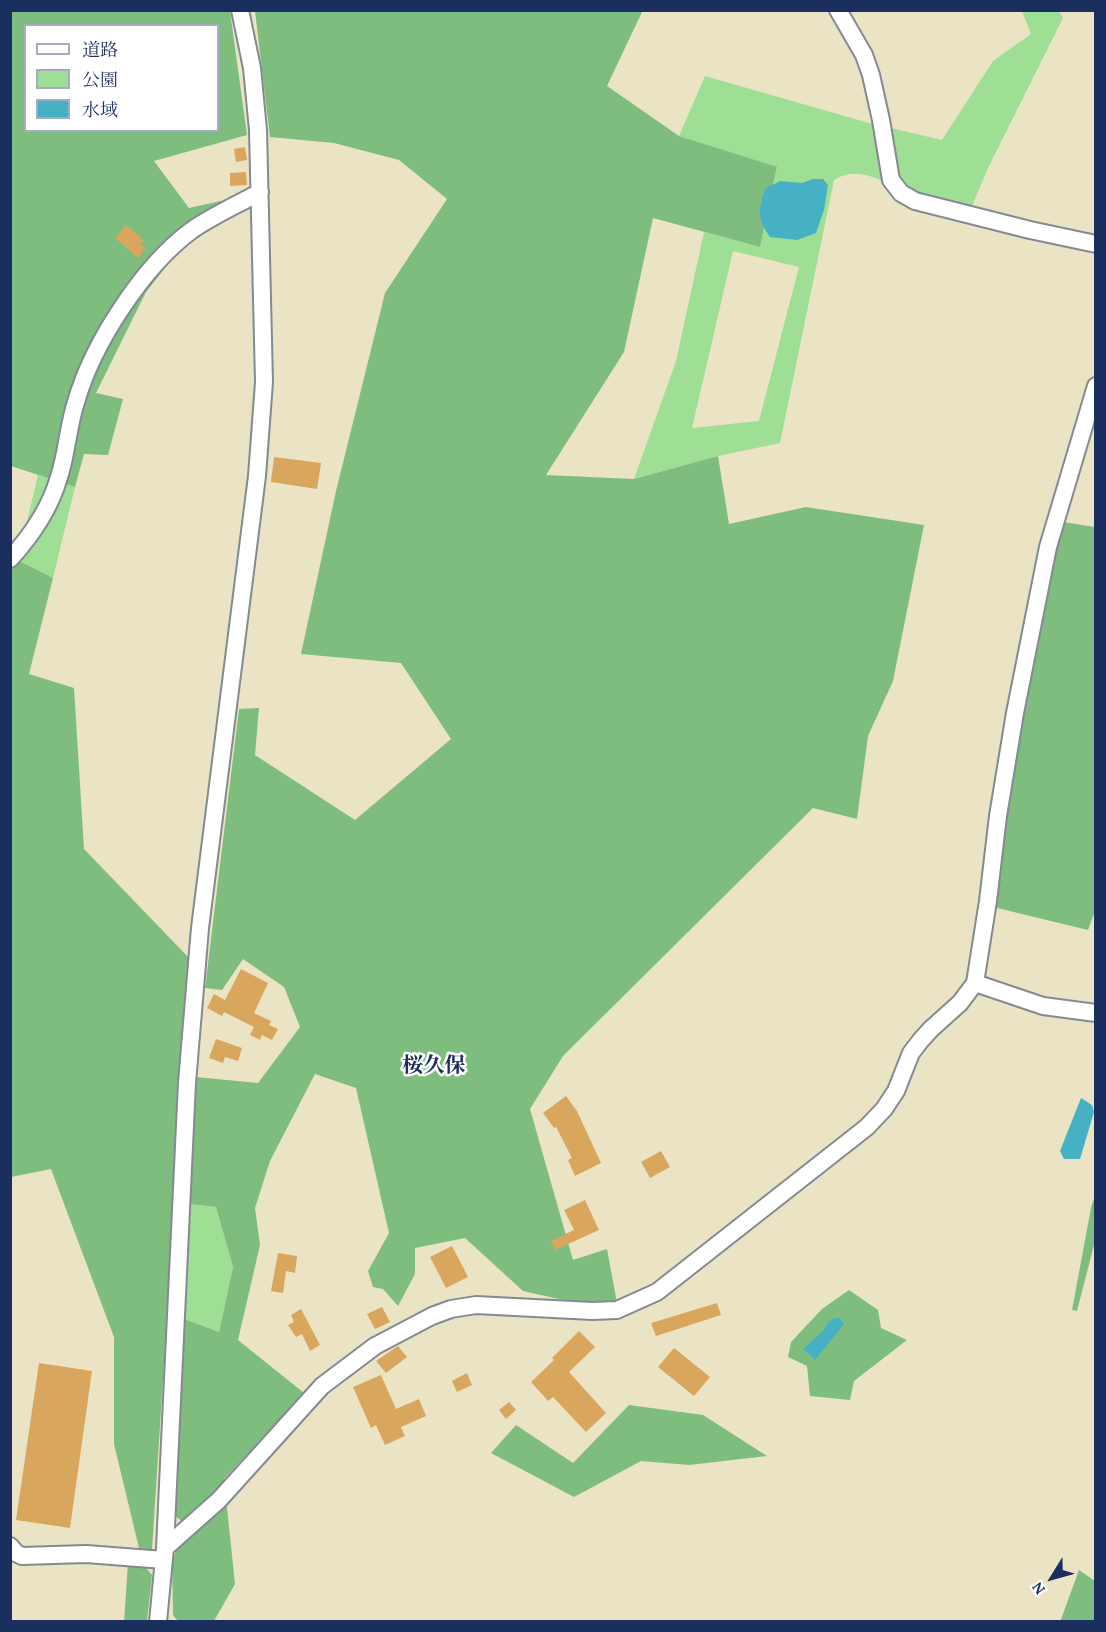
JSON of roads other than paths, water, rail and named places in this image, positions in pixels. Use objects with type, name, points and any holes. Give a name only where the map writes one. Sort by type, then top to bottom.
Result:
[{"type":"street","points":[[158,1622],[164,1554],[187,1083],[200,928],[257,476],[264,382],[258,130],[253,78],[240,10]]},
{"type":"street","points":[[838,10],[864,55],[871,75],[891,180],[901,193],[915,201],[1095,244]]},
{"type":"street","points":[[10,559],[41,520],[51,500],[60,476],[76,400],[96,352],[109,328],[168,250],[216,214],[260,192]]},
{"type":"street","points":[[10,1546],[22,1556],[164,1554],[219,1500],[322,1386],[375,1346],[432,1316],[451,1309],[476,1305],[592,1311],[617,1310],[657,1292],[867,1127],[884,1109],[896,1091],[911,1053],[931,1029],[960,1003],[975,983],[1001,793],[1048,547],[1095,386]]},
{"type":"street","points":[[975,983],[1043,1006],[1095,1013]]},
{"type":"water","points":[[813,179],[823,179],[828,185],[824,210],[816,233],[797,240],[770,237],[760,214],[765,189],[780,181],[802,183]]},
{"type":"water","points":[[1081,1098],[1092,1105],[1094,1112],[1080,1159],[1064,1159],[1060,1151]]},
{"type":"water","points":[[840,1318],[844,1324],[815,1360],[803,1349],[824,1330],[829,1321]]},
{"type":"district","name":"桜久保","points":[[434,1067]]}]
